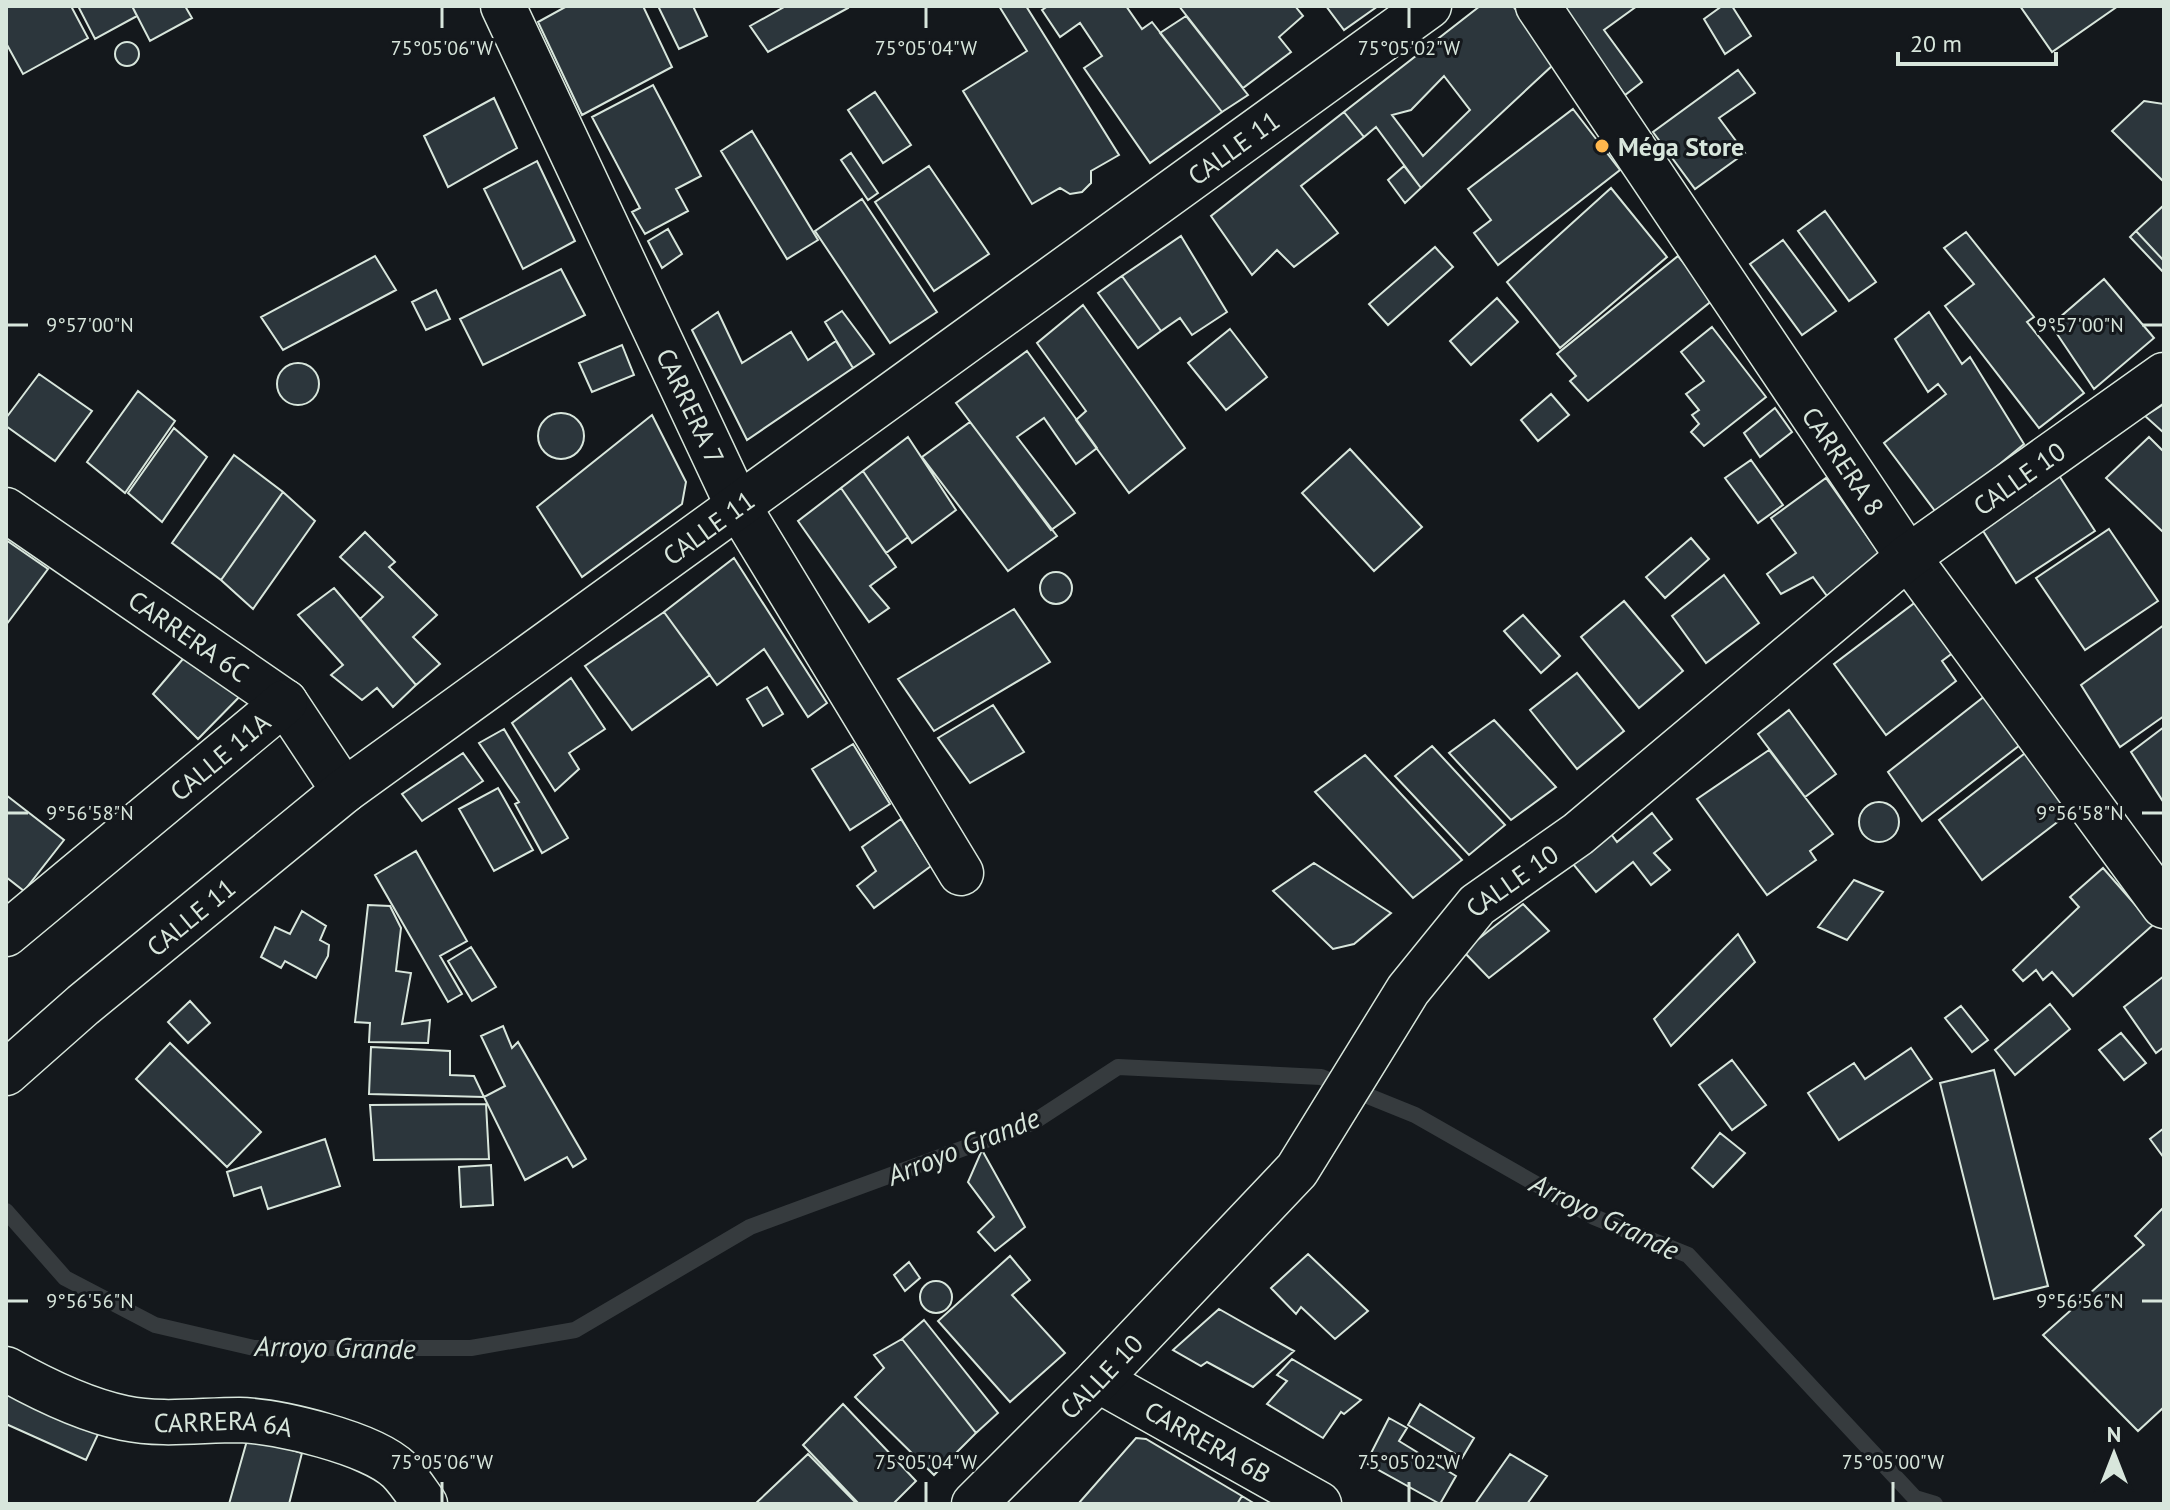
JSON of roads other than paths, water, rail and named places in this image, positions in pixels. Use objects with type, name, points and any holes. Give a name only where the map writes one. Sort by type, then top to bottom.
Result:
[{"type":"street","name":"CARRERA 7","points":[[503,6],[737,504],[961,873]]},
{"type":"street","name":"CALLE 11","points":[[6,1073],[83,1005],[344,791],[1429,6]]},
{"type":"street","name":"CARRERA 8","points":[[1538,6],[1908,557],[2164,906]]},
{"type":"street","name":"CALLE 10","points":[[974,1504],[1098,1380],[1297,1170],[1408,990],[1477,905],[1578,834],[1908,557],[2164,375]]},
{"type":"street","name":"CARRERA 6C","points":[[6,510],[285,702],[344,791]]},
{"type":"street","name":"CALLE 11A","points":[[6,934],[285,702]]},
{"type":"street","name":"CARRERA 6A","points":[[6,1369],[42,1389],[121,1418],[160,1423],[241,1420],[296,1426],[356,1447],[398,1469],[425,1504]]},
{"type":"street","name":"CARRERA 6B","points":[[1098,1380],[1319,1504]]},
{"type":"waterway","name":"Arroyo Grande","points":[[6,1211],[65,1278],[155,1325],[254,1348],[471,1348],[575,1330],[750,1227],[1032,1123],[1118,1067],[1321,1077],[1415,1115],[1594,1217],[1688,1255],[1915,1498],[1935,1504]]},
{"type":"place","name":"Méga Store","points":[[1602,146]]}]
